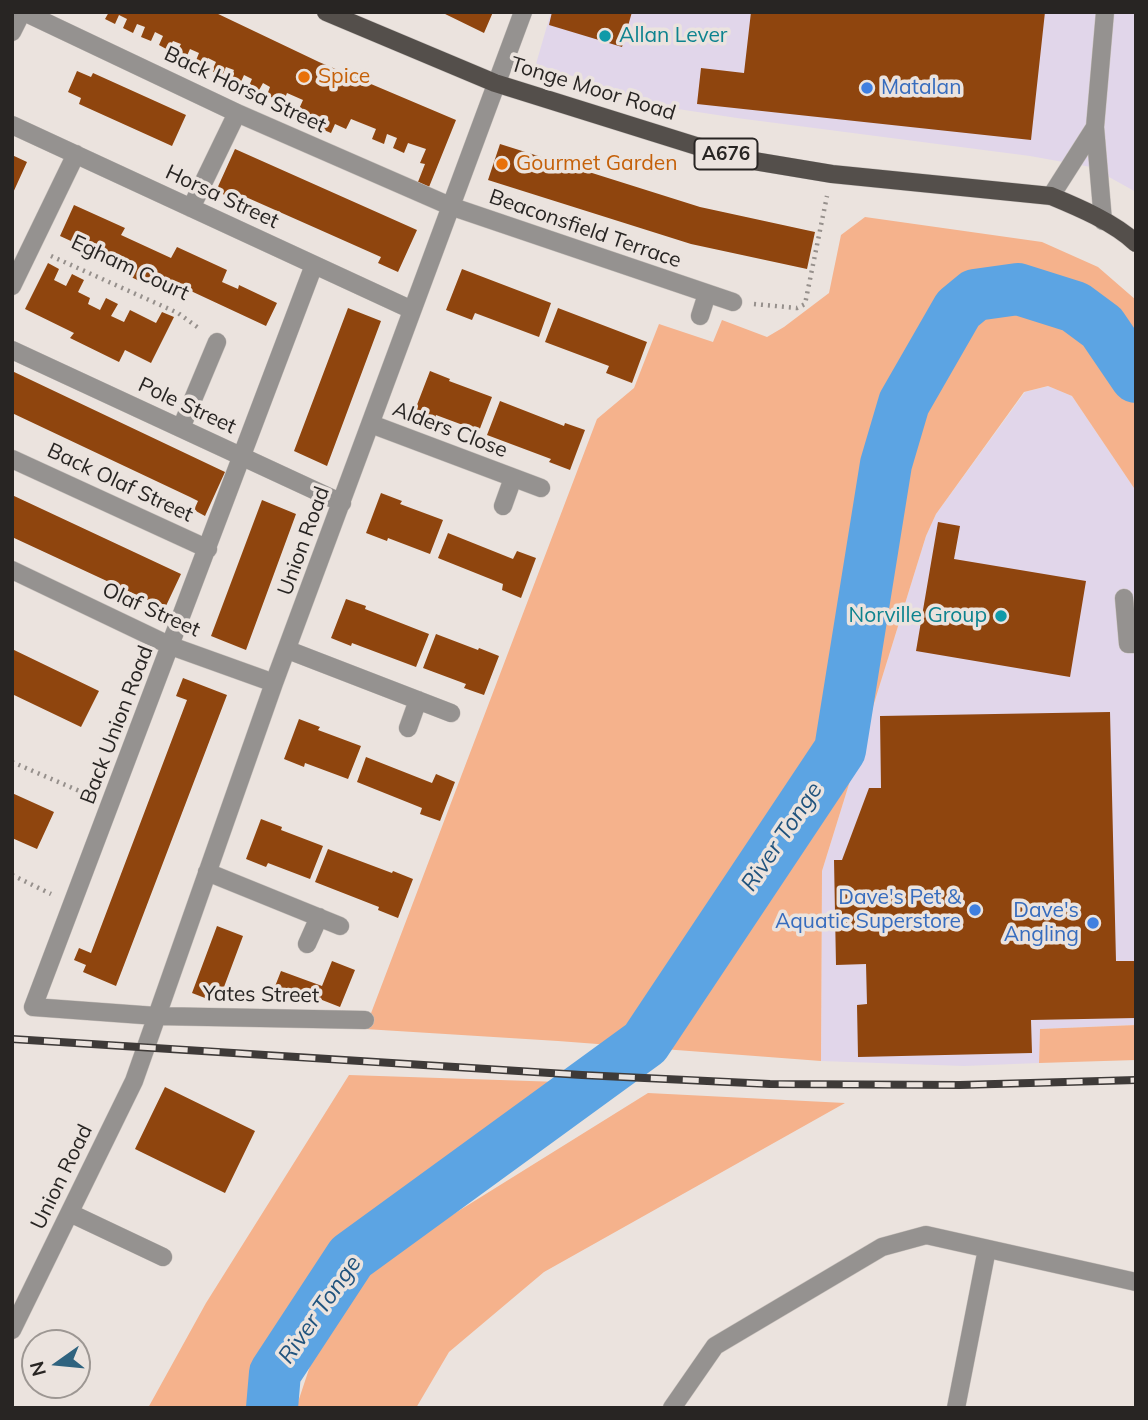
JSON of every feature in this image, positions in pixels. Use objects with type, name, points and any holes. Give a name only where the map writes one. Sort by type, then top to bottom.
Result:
[{"type":"main road","name":"Tonge Moor Road","points":[[326,12],[495,83],[706,149],[754,161],[832,174],[1051,197],[1075,206],[1136,243]]},
{"type":"street","points":[[12,32],[23,12]]},
{"type":"street","name":"Back Horsa Street","points":[[23,12],[237,113],[450,206]]},
{"type":"street","name":"Union Road","points":[[12,1330],[134,1081],[274,683],[523,12]]},
{"type":"street","points":[[1102,221],[1096,127],[1105,12]]},
{"type":"street","points":[[191,208],[237,113]]},
{"type":"street","name":"Horsa Street","points":[[12,125],[412,310]]},
{"type":"street","points":[[1051,197],[1096,127]]},
{"type":"street","points":[[12,286],[76,154]]},
{"type":"street","name":"Beaconsfield Terrace","points":[[450,206],[733,302]]},
{"type":"street","name":"Back Union Road","points":[[156,1016],[33,1007],[74,905],[314,265]]},
{"type":"street","points":[[700,316],[707,294]]},
{"type":"street","points":[[181,428],[217,342]]},
{"type":"street","name":"Pole Street","points":[[12,350],[342,503]]},
{"type":"street","name":"Alders Close","points":[[370,424],[541,488]]},
{"type":"street","name":"Back Olaf Street","points":[[12,459],[208,549]]},
{"type":"street","name":"Alders Close","points":[[503,506],[513,478]]},
{"type":"street","name":"Olaf Street","points":[[12,570],[171,646],[274,683]]},
{"type":"street","points":[[1124,598],[1128,644],[1136,644]]},
{"type":"street","points":[[288,650],[451,713]]},
{"type":"street","points":[[408,728],[418,700]]},
{"type":"street","points":[[207,872],[340,926]]},
{"type":"street","points":[[307,943],[319,917]]},
{"type":"street","name":"Yates Street","points":[[156,1016],[365,1020]]},
{"type":"street","points":[[70,1213],[163,1257]]},
{"type":"street","points":[[672,1408],[715,1346],[883,1247],[926,1235],[1136,1282]]},
{"type":"street","points":[[956,1408],[987,1250]]},
{"type":"path","points":[[733,302],[797,308],[805,304],[832,174]]},
{"type":"path","name":"Egham Court","points":[[50,256],[177,313],[217,342]]},
{"type":"path","points":[[12,762],[111,805]]},
{"type":"path","points":[[12,875],[74,905]]},
{"type":"shaded area","points":[[551,12],[1136,12],[1136,192],[1091,167],[1030,156],[678,109],[620,92],[536,64]]},
{"type":"shaded area","points":[[865,217],[1042,242],[1098,267],[1136,300],[1136,491],[1072,396],[1048,386],[1024,392],[936,514],[926,536],[822,871],[821,1061],[365,1029],[597,419],[634,388],[659,324],[713,342],[722,320],[767,337],[784,327],[829,293],[841,235]]},
{"type":"shaded area","points":[[1049,386],[1072,396],[1136,491],[1136,1025],[1040,1029],[1039,1063],[964,1066],[821,1061],[822,871],[926,536],[936,514],[1025,392]]},
{"type":"shaded area","points":[[1136,1025],[1136,1060],[1039,1063],[1040,1029]]},
{"type":"shaded area","points":[[349,1075],[560,1082],[446,1164],[367,1229],[304,1310],[262,1377],[258,1408],[148,1408],[206,1303]]},
{"type":"shaded area","points":[[648,1093],[845,1103],[544,1272],[449,1352],[416,1408],[296,1408],[316,1348],[362,1271]]},
{"type":"building","points":[[109,12],[214,12],[319,62],[456,120],[429,187],[418,182],[425,164],[420,163],[426,149],[408,143],[404,153],[393,148],[397,138],[387,134],[384,144],[372,139],[376,129],[351,119],[346,129],[335,124],[331,133],[295,118],[303,100],[287,93],[283,103],[267,95],[270,87],[263,83],[258,92],[248,88],[252,79],[244,75],[240,84],[230,79],[234,70],[226,67],[222,76],[212,71],[216,62],[208,58],[204,67],[195,63],[199,53],[190,49],[186,58],[176,53],[181,44],[173,41],[168,50],[159,45],[163,36],[155,32],[151,41],[141,37],[145,27],[137,24],[133,33],[123,28],[127,19],[119,15],[115,24],[105,19]]},
{"type":"building","points":[[441,12],[493,12],[484,33]]},
{"type":"building","name":"Allan Lever","points":[[552,12],[632,12],[622,47],[549,25]]},
{"type":"building","name":"Matalan","points":[[751,12],[1045,12],[1031,140],[697,104],[701,68],[744,73]]},
{"type":"building","points":[[77,71],[91,77],[93,73],[186,115],[172,146],[79,104],[81,98],[68,92]]},
{"type":"building","points":[[500,144],[700,207],[815,232],[807,269],[691,244],[488,180]]},
{"type":"building","points":[[235,149],[417,230],[398,272],[378,263],[381,257],[239,194],[236,200],[216,191]]},
{"type":"building","points":[[12,155],[27,162],[12,195]]},
{"type":"building","points":[[74,205],[125,228],[121,235],[171,258],[177,247],[227,270],[222,282],[238,289],[239,285],[277,303],[266,326],[163,278],[157,289],[107,266],[110,259],[60,236]]},
{"type":"building","points":[[48,263],[59,269],[54,280],[66,286],[72,274],[84,280],[78,292],[90,298],[88,304],[100,310],[106,298],[118,304],[111,316],[124,322],[130,310],[156,323],[162,312],[174,317],[151,363],[125,350],[119,362],[70,338],[74,333],[25,309]]},
{"type":"building","points":[[462,269],[551,303],[539,337],[475,313],[472,320],[446,310]]},
{"type":"building","points":[[348,308],[381,321],[327,466],[294,451]]},
{"type":"building","points":[[558,308],[647,342],[632,383],[606,373],[609,366],[545,342]]},
{"type":"building","points":[[12,371],[225,472],[205,516],[194,510],[198,501],[12,413]]},
{"type":"building","points":[[430,371],[492,397],[479,431],[415,410]]},
{"type":"building","points":[[500,401],[564,426],[565,423],[585,430],[570,470],[549,462],[551,459],[487,435]]},
{"type":"building","points":[[381,493],[402,501],[400,504],[443,520],[430,554],[388,538],[387,541],[366,533]]},
{"type":"building","points":[[12,495],[181,574],[165,608],[12,537]]},
{"type":"building","points":[[262,500],[296,514],[246,650],[211,636]]},
{"type":"building","name":"Norville Group","points":[[938,522],[960,526],[954,559],[1086,581],[1070,677],[916,651]]},
{"type":"building","points":[[448,533],[513,559],[517,551],[536,558],[521,598],[502,590],[503,584],[438,558]]},
{"type":"building","points":[[346,599],[429,634],[416,667],[331,638]]},
{"type":"building","points":[[436,634],[499,656],[484,695],[464,688],[466,684],[423,668]]},
{"type":"building","points":[[12,649],[99,691],[81,727],[12,694]]},
{"type":"building","points":[[183,678],[227,695],[116,986],[83,972],[86,965],[74,960],[79,948],[91,953],[187,700],[176,696]]},
{"type":"building","name":"Dave's Pet & Aquatic Superstore","points":[[1110,712],[1116,961],[1136,961],[1136,1018],[1031,1020],[1032,1053],[858,1057],[857,1005],[867,1004],[866,964],[836,965],[834,860],[842,860],[869,788],[881,788],[880,716]]},
{"type":"building","points":[[299,719],[320,727],[318,730],[361,746],[348,779],[305,763],[304,767],[284,759]]},
{"type":"building","points":[[366,757],[432,783],[436,774],[455,782],[440,821],[420,814],[422,808],[357,782]]},
{"type":"building","points":[[12,793],[54,812],[37,849],[12,838]]},
{"type":"building","points":[[261,819],[323,846],[310,879],[268,863],[266,867],[246,859]]},
{"type":"building","points":[[328,849],[413,879],[398,918],[378,910],[379,907],[315,882]]},
{"type":"building","points":[[217,926],[243,936],[218,1003],[192,993]]},
{"type":"building","points":[[332,961],[355,970],[340,1007],[317,998],[315,1004],[274,989],[281,971],[322,986]]},
{"type":"building","points":[[165,1087],[255,1131],[225,1193],[135,1149]]},
{"type":"waterway","name":"River Tonge","points":[[272,1408],[275,1373],[351,1257],[645,1043],[840,750],[886,464],[904,403],[958,309],[975,295],[1018,289],[1075,307],[1102,327],[1136,377]]},
{"type":"railway","points":[[12,1039],[582,1075],[770,1084],[960,1085],[1136,1080]]},
{"type":"place","name":"Allan Lever","points":[[605,36]]},
{"type":"place","name":"Spice","points":[[304,77]]},
{"type":"place","name":"Matalan","points":[[867,88]]},
{"type":"place","name":"Gourmet Garden","points":[[502,164]]},
{"type":"place","name":"Norville Group","points":[[1001,616]]},
{"type":"place","name":"Dave's Pet & Aquatic Superstore","points":[[975,910]]},
{"type":"place","name":"Dave's Angling","points":[[1093,923]]}]
